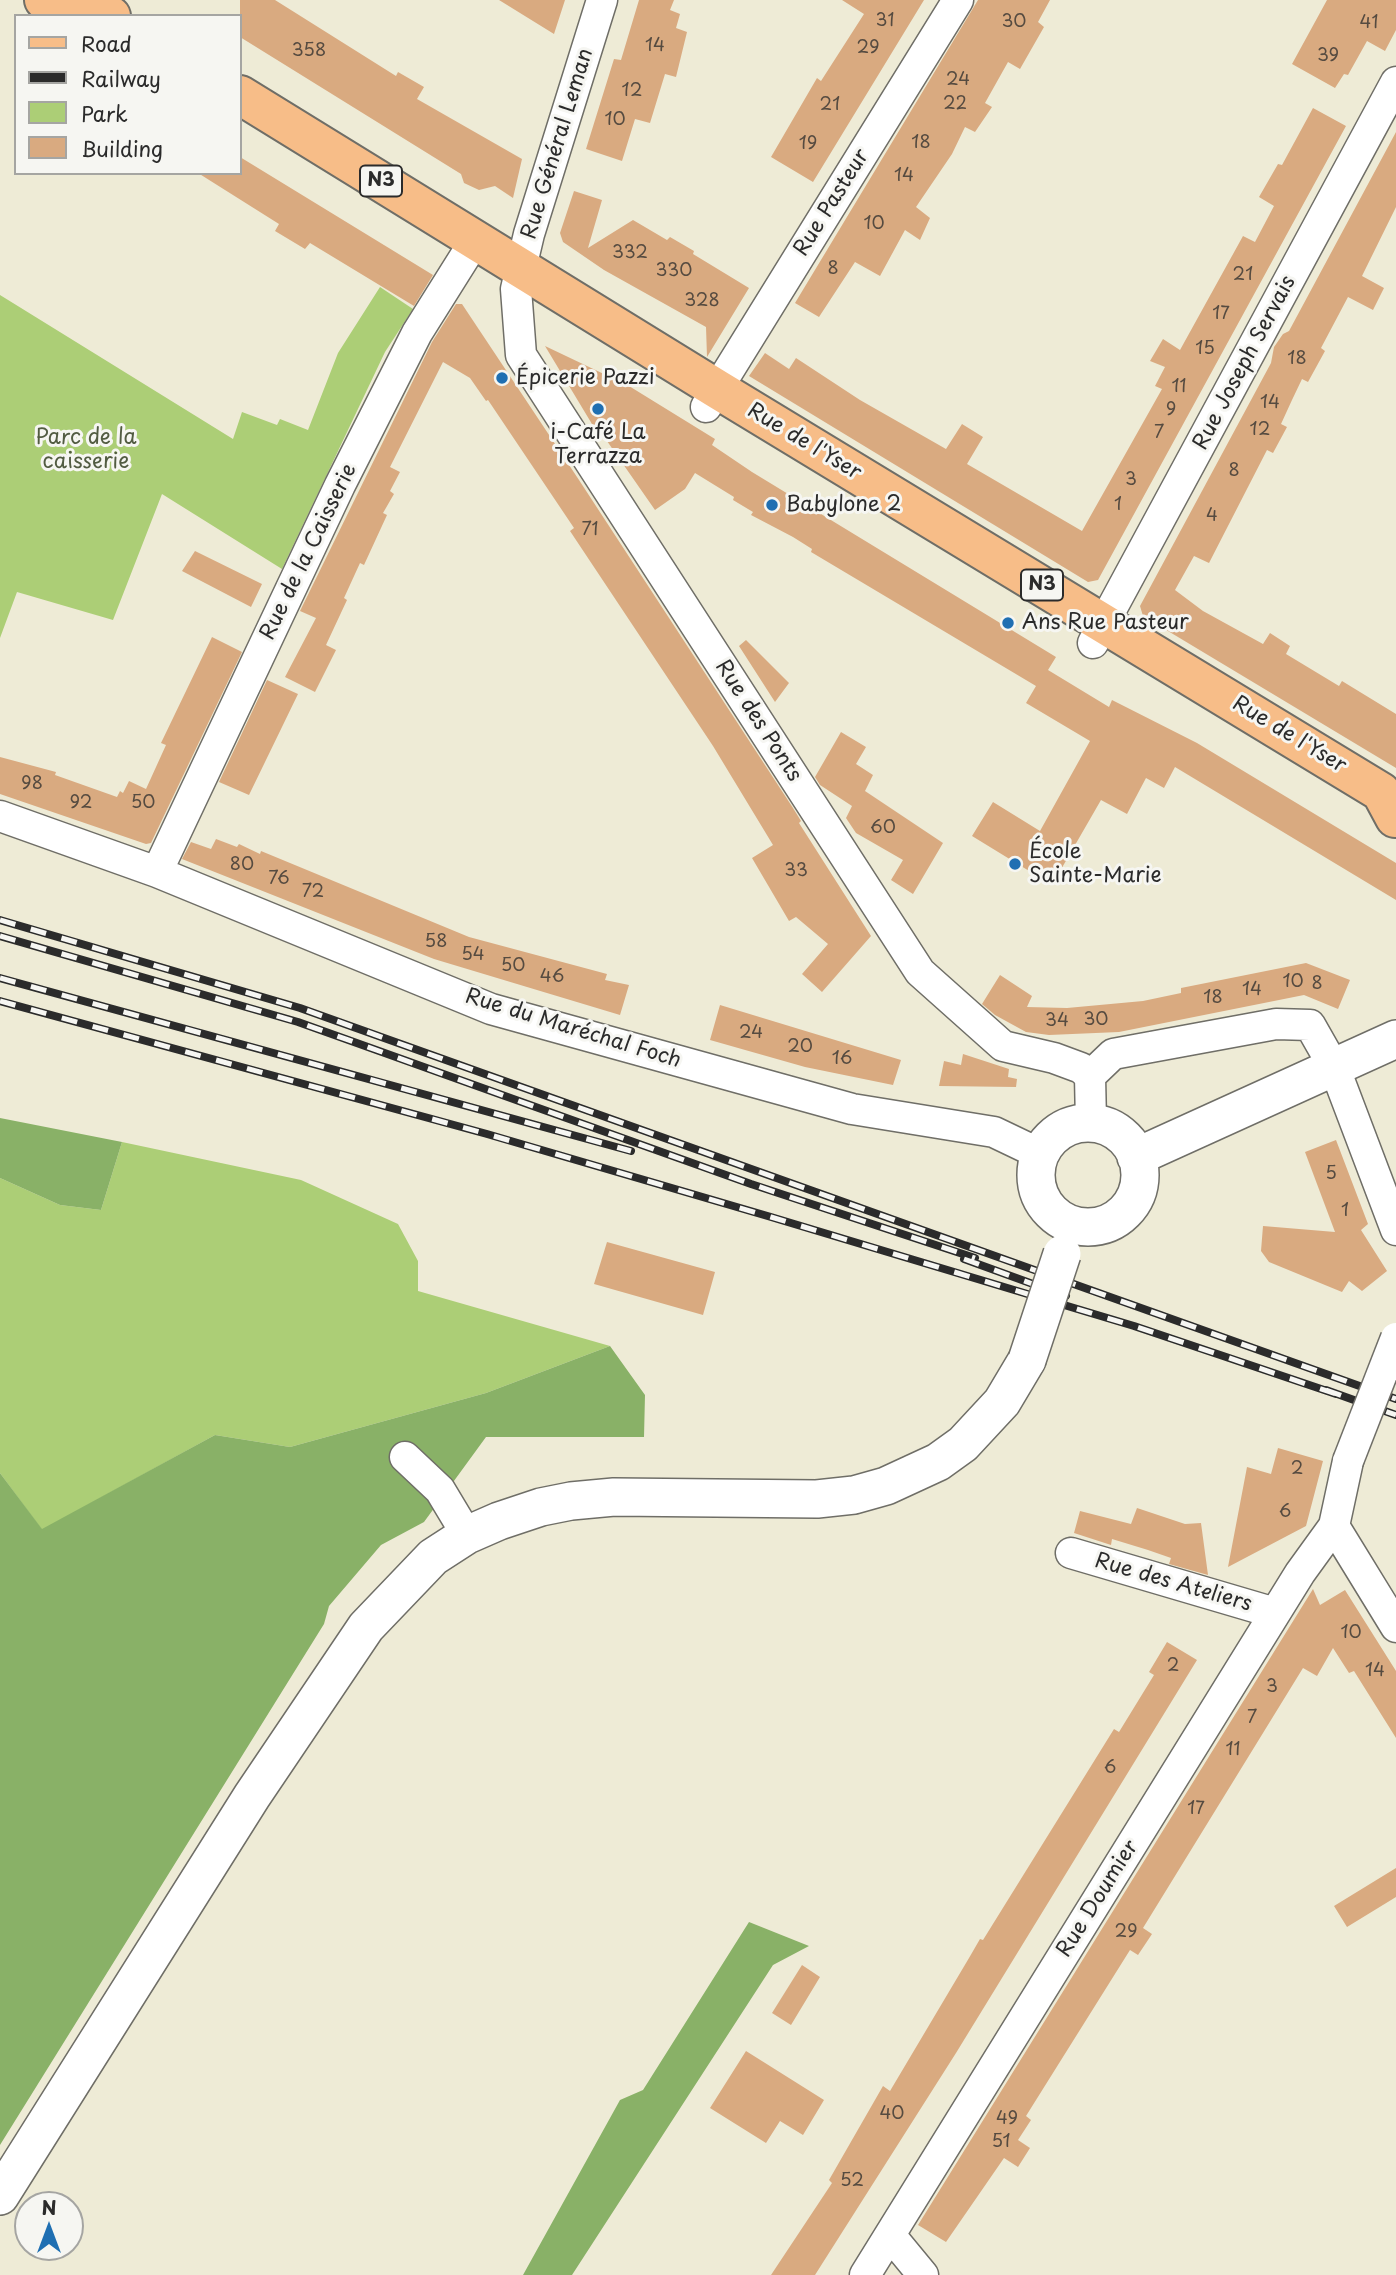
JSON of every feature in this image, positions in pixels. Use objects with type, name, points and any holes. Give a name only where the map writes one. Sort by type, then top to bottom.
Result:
[{"type":"main road","points":[[44,0],[66,14]]},
{"type":"main road","points":[[85,0],[108,14]]},
{"type":"main road","name":"Rue de l'Yser","points":[[242,96],[470,247],[711,398],[1099,633],[1381,792],[1396,818]]},
{"type":"main road","name":"Rue de l'Yser","points":[[242,122],[470,247]]},
{"type":"street","name":"Rue Général Leman","points":[[519,278],[529,234],[602,0]]},
{"type":"street","name":"Rue Pasteur","points":[[711,398],[958,0]]},
{"type":"street","name":"Rue Joseph Servais","points":[[1099,633],[1396,82]]},
{"type":"street","name":"Rue de la Caisserie","points":[[157,872],[346,474],[417,333],[470,247]]},
{"type":"street","name":"Rue des Ponts","points":[[519,278],[521,355],[920,972],[1003,1046],[1054,1058],[1081,1068],[1090,1076]]},
{"type":"street","name":"Rue du Maréchal Foch","points":[[0,816],[157,872],[491,1009],[852,1110],[994,1132],[1040,1154]]},
{"type":"street","points":[[1091,1123],[1090,1076],[1113,1054],[1276,1024],[1310,1025],[1335,1069],[1396,1230]]},
{"type":"street","points":[[1136,1157],[1335,1069],[1396,1039]]},
{"type":"street","points":[[0,2196],[245,1807],[366,1627],[433,1557],[467,1535],[541,1507],[614,1497],[817,1499],[854,1495],[886,1486],[938,1462],[963,1444],[1002,1402],[1027,1360],[1067,1240],[1040,1197],[1035,1176],[1040,1154],[1050,1139],[1065,1129],[1091,1123],[1118,1134],[1136,1157],[1140,1171],[1138,1186],[1130,1206],[1114,1220],[1067,1240]]},
{"type":"street","points":[[1396,1338],[1348,1461],[1334,1526],[1396,1627]]},
{"type":"street","points":[[405,1457],[440,1490],[467,1535]]},
{"type":"street","name":"Rue Doumier","points":[[865,2275],[1275,1613],[1334,1526]]},
{"type":"street","name":"Rue des Ateliers","points":[[1071,1553],[1275,1613]]},
{"type":"street","points":[[890,2235],[923,2275]]},
{"type":"green space","name":"Parc de la caisserie","points":[[380,287],[413,309],[385,352],[282,569],[162,494],[113,620],[17,592],[0,638],[0,295],[233,439],[242,412],[277,425],[280,419],[308,430],[338,353]]},
{"type":"green space","points":[[0,1118],[122,1142],[101,1210],[60,1205],[0,1178]]},
{"type":"green space","points":[[122,1142],[301,1180],[398,1224],[418,1261],[418,1291],[610,1346],[486,1393],[290,1447],[215,1435],[42,1530],[0,1473],[0,1178],[60,1205],[101,1210]]},
{"type":"green space","points":[[610,1346],[645,1395],[644,1437],[486,1437],[424,1522],[381,1545],[329,1606],[324,1624],[0,2145],[0,1473],[42,1529],[215,1435],[290,1447],[486,1393]]},
{"type":"green space","points":[[749,1922],[809,1946],[773,1965],[572,2275],[523,2275],[620,2100],[643,2090]]},
{"type":"building","points":[[240,0],[275,0],[396,76],[398,72],[424,87],[417,99],[522,159],[513,198],[495,186],[479,190],[464,183],[461,174],[242,38]]},
{"type":"building","points":[[499,0],[565,0],[554,34]]},
{"type":"building","points":[[639,0],[674,0],[670,10],[680,14],[676,28],[687,32],[676,77],[665,74],[650,123],[635,119],[622,161],[586,149],[614,59],[621,60]]},
{"type":"building","points":[[842,0],[924,0],[813,182],[771,157],[817,78],[821,81],[864,14]]},
{"type":"building","points":[[978,0],[1050,0],[1038,22],[1044,27],[1020,69],[1008,62],[985,103],[992,107],[975,132],[965,127],[952,154],[916,207],[930,218],[920,240],[905,230],[880,276],[855,262],[819,317],[795,303]]},
{"type":"building","points":[[1327,0],[1396,0],[1396,30],[1385,51],[1367,41],[1348,75],[1344,74],[1335,88],[1292,64]]},
{"type":"building","points":[[1313,108],[1346,126],[1098,580],[1088,582],[749,376],[765,353],[789,369],[796,358],[860,400],[946,449],[962,424],[983,437],[967,464],[1082,531],[1162,389],[1155,386],[1165,367],[1150,361],[1163,339],[1180,350],[1243,236],[1255,242],[1274,206],[1259,197],[1278,164],[1282,165]]},
{"type":"building","points":[[1396,132],[1396,207],[1362,276],[1384,288],[1373,310],[1348,297],[1321,348],[1325,351],[1308,382],[1302,379],[1292,400],[1281,424],[1287,427],[1273,453],[1267,450],[1209,563],[1194,556],[1175,590],[1203,611],[1263,644],[1270,633],[1290,646],[1286,654],[1339,686],[1342,681],[1396,714],[1396,768],[1143,616],[1140,606],[1271,363],[1274,347],[1283,334],[1289,331]]},
{"type":"building","points":[[242,158],[433,275],[414,306],[310,243],[305,249],[275,231],[279,224],[201,175],[242,175]]},
{"type":"building","points":[[574,191],[602,200],[588,248],[633,220],[667,240],[670,237],[694,251],[693,254],[749,288],[707,357],[706,327],[604,270],[563,242],[560,233]]},
{"type":"building","points":[[456,304],[462,304],[579,480],[793,808],[801,821],[799,823],[871,936],[822,992],[802,974],[828,944],[796,917],[789,921],[752,858],[773,845],[713,746],[570,531],[574,528],[488,400],[486,401],[470,378],[443,362],[390,467],[400,472],[390,491],[394,494],[383,513],[387,515],[364,565],[360,563],[344,598],[347,600],[326,645],[336,650],[315,692],[285,677],[316,618],[300,611],[432,342]]},
{"type":"building","points":[[545,346],[629,386],[715,439],[712,445],[752,472],[1056,657],[1048,670],[1109,707],[1112,700],[1197,743],[1396,863],[1396,900],[1175,767],[1164,788],[1146,778],[1127,814],[1101,800],[1052,885],[972,836],[993,802],[1040,831],[1090,741],[1026,703],[1036,686],[811,552],[812,549],[793,537],[751,515],[753,512],[733,500],[734,497],[695,473],[685,489],[655,510],[600,431],[598,434]]},
{"type":"building","points":[[195,551],[262,584],[251,607],[182,571]]},
{"type":"building","points":[[212,637],[242,652],[151,843],[146,844],[0,794],[0,757],[56,772],[55,775],[117,797],[120,791],[123,793],[129,781],[146,789],[166,745],[161,743]]},
{"type":"building","points":[[746,640],[789,683],[775,702],[739,646]]},
{"type":"building","points":[[267,680],[298,694],[249,795],[219,782]]},
{"type":"building","points":[[841,732],[866,747],[856,764],[873,775],[865,791],[943,843],[913,894],[891,880],[903,860],[856,833],[846,818],[852,806],[820,785],[815,777]]},
{"type":"building","points":[[216,839],[237,847],[239,844],[260,854],[261,851],[469,937],[607,974],[605,980],[629,985],[620,1015],[434,959],[182,859],[191,842],[211,849]]},
{"type":"building","points":[[1306,963],[1350,980],[1338,1009],[1304,995],[1119,1032],[1049,1035],[1026,1032],[995,1015],[982,1004],[1000,975],[1032,996],[1027,1007],[1067,1008],[1143,1001],[1181,993],[1181,988]]},
{"type":"building","points":[[720,1005],[901,1060],[893,1085],[805,1067],[710,1040]]},
{"type":"building","points":[[963,1054],[1009,1069],[1008,1077],[1017,1079],[1016,1087],[939,1086],[944,1061],[961,1065]]},
{"type":"building","points":[[1336,1140],[1368,1224],[1361,1230],[1387,1271],[1362,1291],[1349,1281],[1342,1292],[1269,1262],[1261,1251],[1263,1226],[1335,1232],[1305,1152]]},
{"type":"building","points":[[607,1242],[715,1272],[703,1315],[594,1284]]},
{"type":"building","points":[[1278,1448],[1323,1461],[1306,1526],[1228,1567],[1247,1467],[1271,1474]]},
{"type":"building","points":[[1137,1508],[1185,1524],[1201,1523],[1208,1575],[1169,1564],[1171,1558],[1148,1550],[1112,1539],[1111,1545],[1074,1533],[1080,1511],[1131,1524]]},
{"type":"building","points":[[1313,1589],[1320,1605],[1345,1590],[1396,1671],[1396,1738],[1354,1671],[1349,1673],[1333,1648],[1317,1676],[1303,1668],[1143,1928],[1152,1934],[1138,1955],[1130,1950],[1026,2116],[1031,2120],[1018,2140],[1030,2148],[1018,2167],[1004,2158],[946,2242],[918,2225]]},
{"type":"building","points":[[1167,1642],[1197,1660],[956,2053],[815,2275],[771,2275],[832,2183],[829,2180],[883,2086],[890,2091],[980,1939],[983,1940],[1114,1729],[1119,1732],[1154,1675],[1149,1672]]},
{"type":"building","points":[[1396,1868],[1396,1897],[1347,1927],[1334,1906]]},
{"type":"building","points":[[802,1965],[820,1977],[791,2025],[772,2013]]},
{"type":"building","points":[[746,2051],[824,2100],[803,2135],[780,2121],[766,2143],[710,2108]]},
{"type":"railway","points":[[0,920],[300,1008],[1396,1399]]},
{"type":"railway","points":[[0,936],[298,1022],[751,1184],[975,1258]]},
{"type":"railway","points":[[0,978],[631,1151]]},
{"type":"railway","points":[[0,1001],[487,1134],[771,1217],[1134,1326],[1336,1394]]},
{"type":"railway","points":[[964,1259],[1066,1296]]},
{"type":"railway","points":[[1326,1390],[1396,1415]]},
{"type":"place","name":"Épicerie Pazzi","points":[[502,378]]},
{"type":"place","name":"i-Café La Terrazza","points":[[598,409]]},
{"type":"place","name":"Babylone 2","points":[[772,505]]},
{"type":"place","name":"Ans Rue Pasteur","points":[[1008,623]]},
{"type":"place","name":"École Sainte-Marie","points":[[1015,864]]}]
